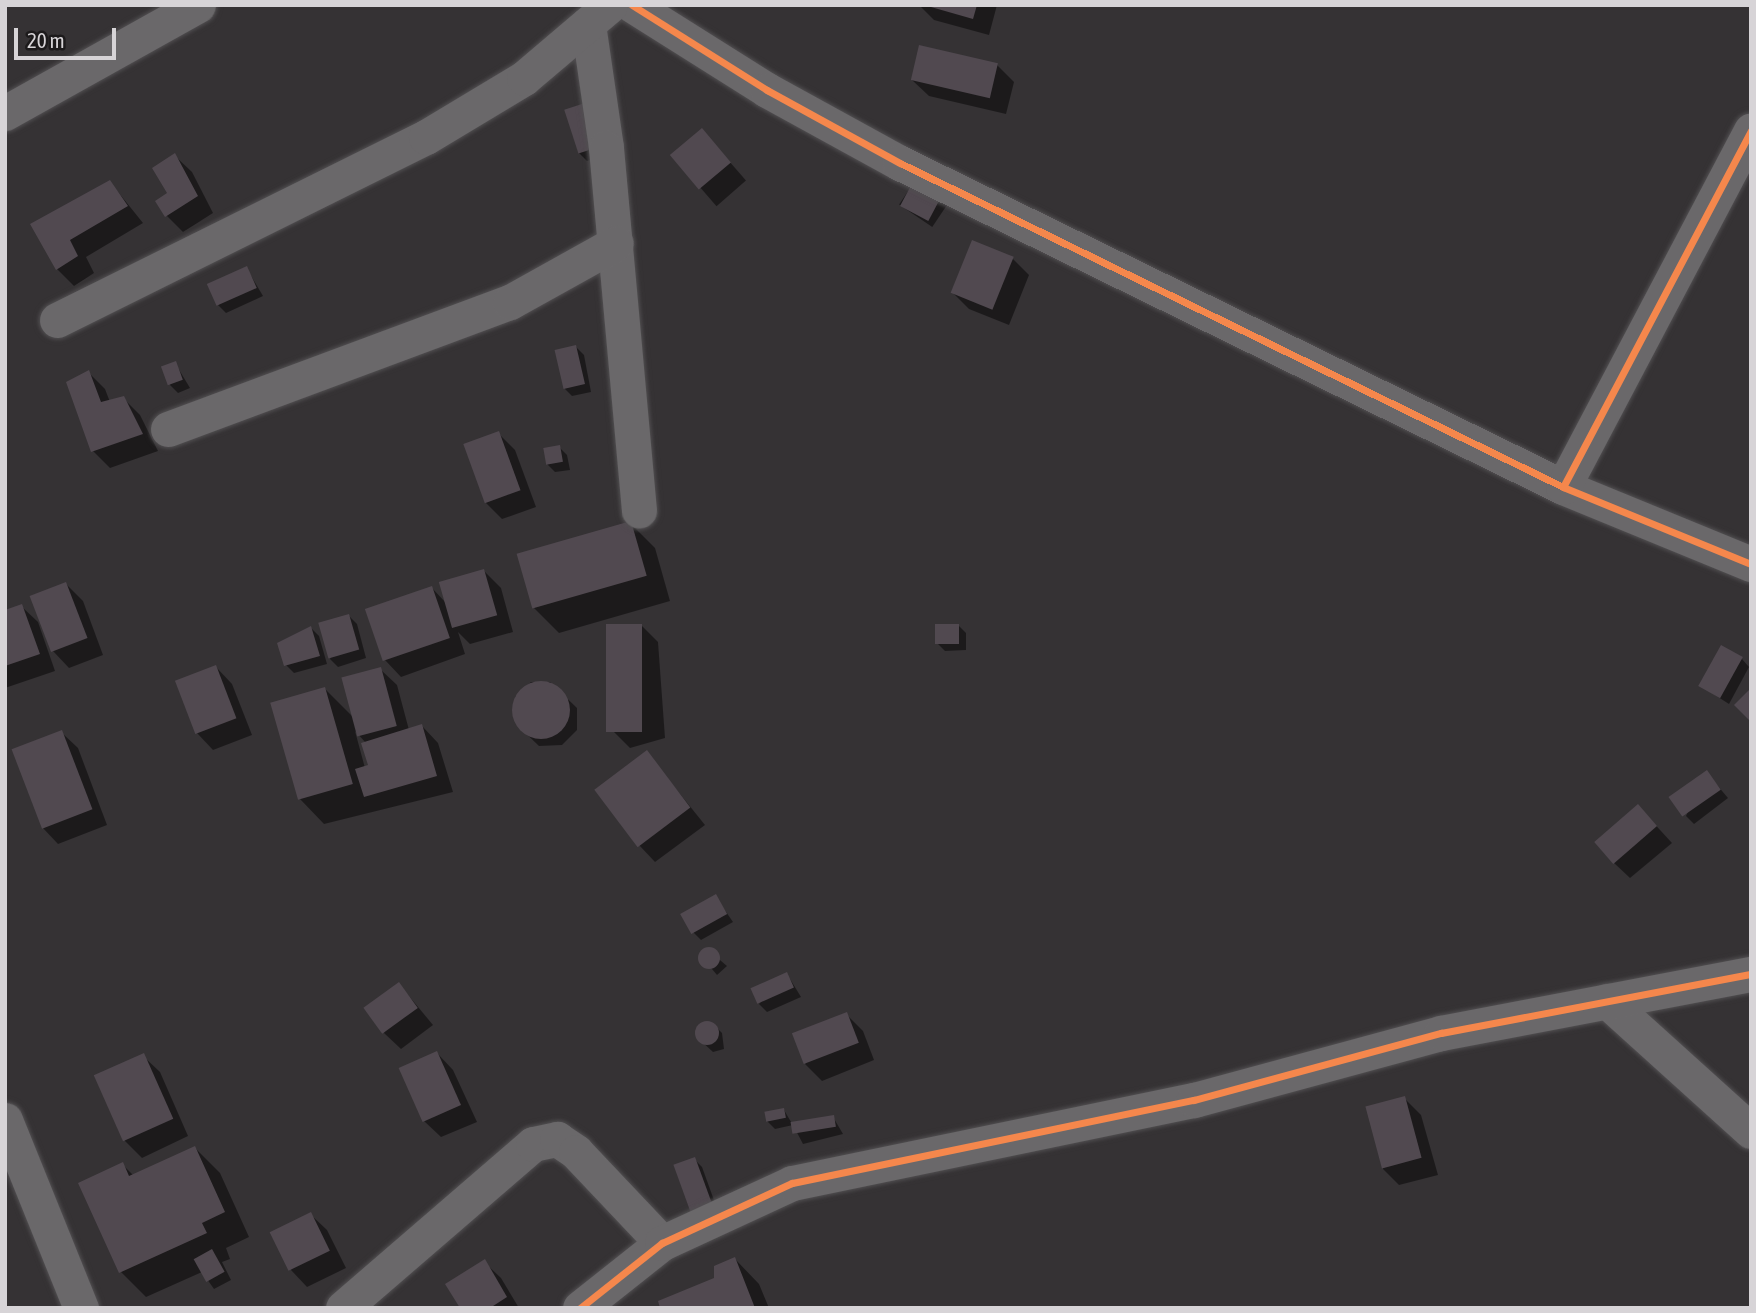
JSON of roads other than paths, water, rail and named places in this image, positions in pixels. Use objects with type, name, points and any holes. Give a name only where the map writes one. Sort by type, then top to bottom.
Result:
[{"type":"street","points":[[5,113],[198,5]]},
{"type":"street","points":[[632,5],[768,90],[900,163],[1563,487],[1751,564]]},
{"type":"street","points":[[599,15],[639,510]]},
{"type":"street","points":[[57,320],[426,137],[524,78],[599,15]]},
{"type":"street","points":[[1563,487],[1751,131]]},
{"type":"street","points":[[168,429],[510,302],[616,243]]},
{"type":"street","points":[[585,1306],[662,1243],[792,1183],[1194,1100],[1441,1033],[1751,974]]},
{"type":"street","points":[[1607,1001],[1751,1131]]},
{"type":"street","points":[[5,1120],[81,1308]]},
{"type":"street","points":[[343,1308],[533,1144],[557,1139],[576,1152],[662,1243]]}]
